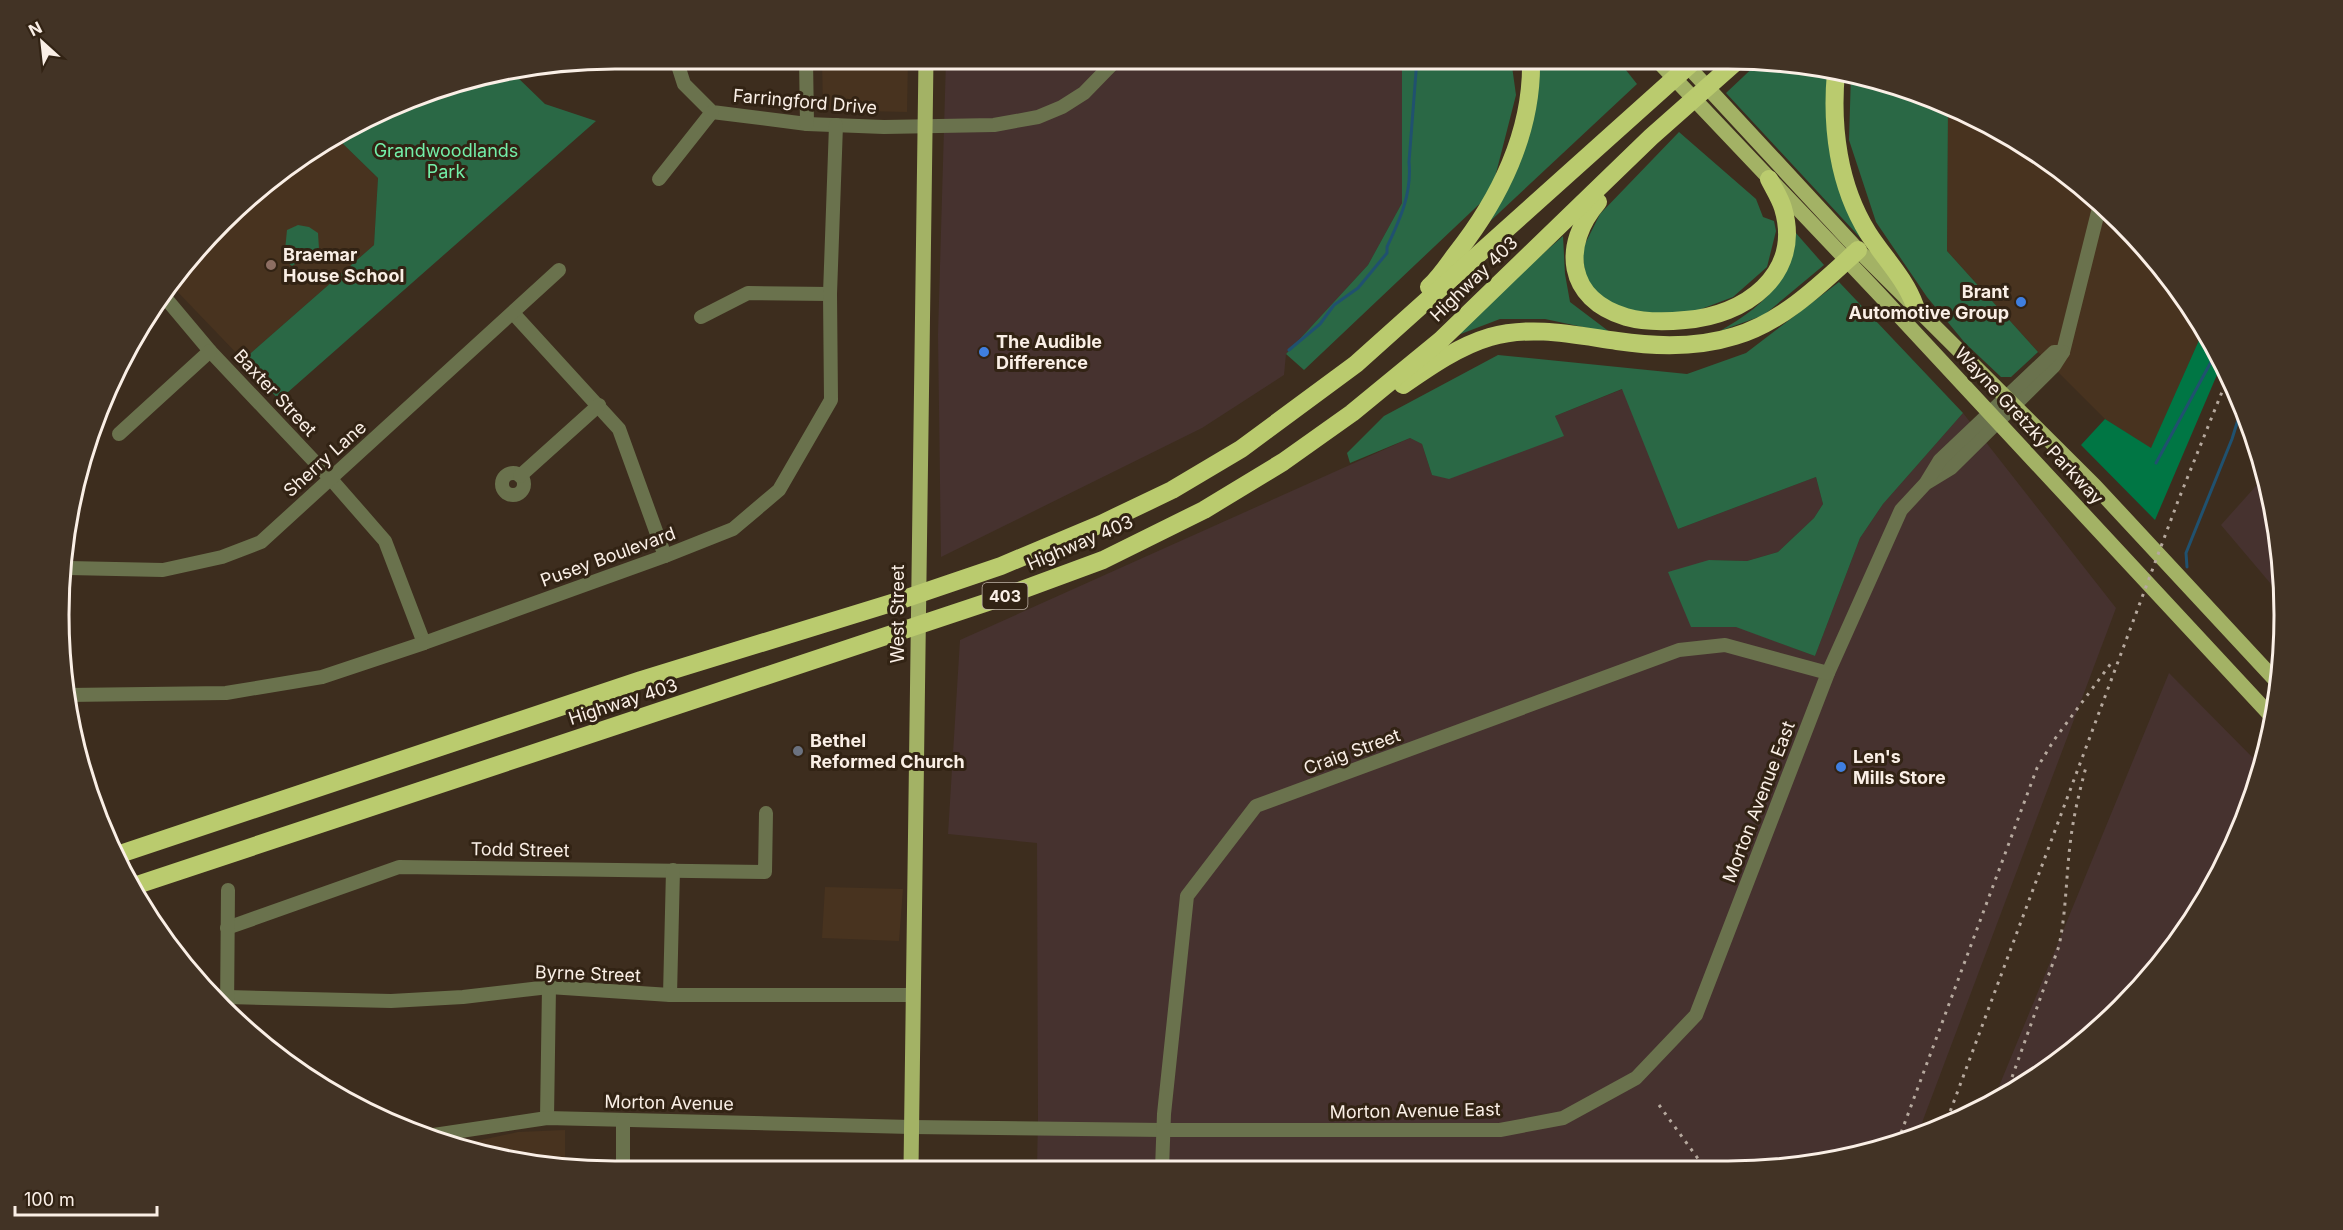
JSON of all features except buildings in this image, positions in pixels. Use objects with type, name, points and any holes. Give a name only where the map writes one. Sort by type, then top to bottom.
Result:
[{"type":"highway","points":[[1356,364],[1369,344],[1432,284],[1481,221],[1493,201],[1504,179],[1524,125],[1530,69]]},
{"type":"highway","name":"Highway 403","points":[[124,853],[641,680],[898,601],[1001,566],[1101,524],[1172,490],[1241,449],[1318,395],[1356,364],[1685,69]]},
{"type":"highway","name":"Highway 403","points":[[140,884],[1003,597],[1103,560],[1204,510],[1282,462],[1352,413],[1441,340],[1651,137],[1728,69]]},
{"type":"highway","points":[[1836,79],[1834,119],[1844,177],[1868,232],[1909,288],[1915,306]]},
{"type":"highway","points":[[1651,137],[1587,215],[1577,234],[1573,251],[1577,275],[1596,301],[1626,317],[1663,322],[1715,316],[1747,301],[1767,286],[1782,261],[1786,229],[1783,206],[1769,179]]},
{"type":"highway","points":[[1352,413],[1377,403],[1419,374],[1473,343],[1492,336],[1550,331],[1641,344],[1683,346],[1710,343],[1737,336],[1777,318],[1852,255]]},
{"type":"main road","name":"West Street","points":[[910,1161],[926,69]]},
{"type":"main road","name":"Wayne Gretzky Parkway","points":[[1666,69],[1769,179],[1852,255],[1915,306],[2095,486],[2270,675]]},
{"type":"main road","name":"Wayne Gretzky Parkway","points":[[1690,69],[1735,117],[1995,418],[2266,710]]},
{"type":"street","name":"Farringford Drive","points":[[679,69],[684,84],[712,112],[807,124],[961,127],[994,125],[1038,117],[1062,107],[1084,93],[1107,69]]},
{"type":"street","points":[[806,69],[807,124]]},
{"type":"street","points":[[659,179],[712,112]]},
{"type":"street","name":"Pusey Boulevard","points":[[75,695],[226,693],[322,677],[424,643],[733,529],[779,490],[831,400],[830,294],[836,125]]},
{"type":"street","name":"Morton Avenue East","points":[[911,1127],[1500,1130],[1563,1118],[1636,1078],[1696,1015],[1828,673],[1901,510],[1926,483],[1940,460],[2011,403],[2055,352],[2063,352],[2098,213]]},
{"type":"street","name":"Sherry Lane","points":[[71,568],[163,570],[222,558],[261,542],[559,270]]},
{"type":"street","points":[[701,317],[748,292],[830,294]]},
{"type":"street","name":"Baxter Street","points":[[169,302],[210,351],[330,478],[385,541],[424,643]]},
{"type":"street","points":[[513,313],[619,429],[665,556]]},
{"type":"street","points":[[119,434],[210,351]]},
{"type":"street","points":[[520,476],[599,405]]},
{"type":"street","name":"Craig Street","points":[[1162,1161],[1163,1130],[1187,897],[1256,806],[1679,650],[1725,645],[1828,673]]},
{"type":"street","name":"Todd Street","points":[[227,928],[399,867],[765,872],[766,813]]},
{"type":"street","points":[[670,995],[673,870]]},
{"type":"street","points":[[226,997],[228,890]]},
{"type":"street","points":[[547,1118],[549,987]]},
{"type":"street","name":"Byrne Street","points":[[226,997],[391,1001],[463,997],[549,987],[670,995],[913,995]]},
{"type":"street","name":"Morton Avenue","points":[[444,1134],[547,1118],[911,1127]]},
{"type":"street","points":[[623,1120],[623,1161]]},
{"type":"shaded area","points":[[822,69],[908,69],[907,112],[823,110]]},
{"type":"shaded area","points":[[946,69],[1402,69],[1402,203],[1368,265],[1286,354],[1284,375],[1202,428],[941,557],[938,335]]},
{"type":"shaded area","points":[[1948,116],[2001,142],[2031,161],[2088,204],[2139,255],[2182,312],[2199,339],[2151,449],[2105,419],[2038,352],[1947,251]]},
{"type":"shaded area","name":"Braemar House School","points":[[341,142],[378,178],[374,245],[243,360],[176,291],[204,255],[255,204],[312,161]]},
{"type":"shaded area","points":[[1623,389],[1678,529],[1816,477],[1823,504],[1814,518],[1778,552],[1747,561],[1709,560],[1692,627],[1736,626],[1815,656],[1860,538],[1883,504],[1963,413],[2116,608],[1921,1125],[1835,1151],[1764,1160],[1037,1161],[1037,843],[948,834],[960,640],[1410,438],[1422,444],[1432,475],[1563,436],[1555,416]]},
{"type":"shaded area","points":[[2258,484],[2264,508],[2273,587],[2221,525]]},
{"type":"shaded area","points":[[2169,673],[2254,759],[2232,824],[2201,888],[2182,918],[2139,975],[2088,1026],[2031,1069],[1998,1090]]},
{"type":"shaded area","points":[[825,887],[903,889],[899,941],[822,938]]},
{"type":"shaded area","points":[[565,1130],[565,1158],[508,1151],[473,1142],[518,1132]]},
{"type":"green space","points":[[1402,69],[1512,69],[1516,95],[1491,193],[1304,370],[1286,354],[1368,265],[1402,203]]},
{"type":"green space","points":[[1532,69],[1625,69],[1637,84],[1485,226]]},
{"type":"green space","points":[[1751,70],[1830,78],[1826,101],[1834,160],[1867,245],[1726,93]]},
{"type":"green space","name":"Grandwoodlands Park","points":[[518,78],[545,104],[596,121],[279,400],[243,360],[374,245],[378,178],[341,142],[374,125],[439,98],[508,79]]},
{"type":"green space","points":[[1851,83],[1904,98],[1948,116],[1947,251],[2038,352],[2011,377],[2001,377],[1965,343],[1927,297],[1876,222],[1849,140]]},
{"type":"green space","points":[[1679,132],[1756,199],[1763,217],[1774,221],[1776,231],[1767,267],[1733,297],[1696,311],[1643,314],[1606,302],[1586,281],[1582,250],[1600,214]]},
{"type":"green space","points":[[298,225],[309,227],[318,233],[319,249],[292,266],[284,260],[287,230]]},
{"type":"green space","points":[[1795,232],[1824,265],[1764,315],[1720,331],[1751,311],[1776,286],[1789,264]]},
{"type":"green space","points":[[1563,236],[1565,274],[1570,302],[1611,333],[1545,319],[1500,319],[1445,340]]},
{"type":"green space","points":[[1839,282],[1963,413],[1883,504],[1860,538],[1815,656],[1736,627],[1691,627],[1668,572],[1709,560],[1747,561],[1778,552],[1814,518],[1823,504],[1816,477],[1678,529],[1622,389],[1555,416],[1564,436],[1449,479],[1432,475],[1422,444],[1410,438],[1350,463],[1347,453],[1384,416],[1498,355],[1687,374],[1746,353]]},
{"type":"green space","points":[[2199,339],[2218,373],[2155,520],[2081,445],[2105,419],[2151,448]]},
{"type":"waterway","points":[[1289,350],[1320,324],[1334,305],[1358,288],[1387,253],[1387,247],[1404,206],[1409,185],[1416,69]]},
{"type":"waterway","points":[[2156,463],[2211,361]]},
{"type":"waterway","points":[[2187,567],[2186,553],[2238,421]]},
{"type":"railway","points":[[1949,1114],[2178,501],[2224,387]]},
{"type":"railway","points":[[1901,1133],[2037,768],[2054,740],[2112,662]]},
{"type":"railway","points":[[2010,1082],[2059,946],[2065,909],[2071,835],[2086,767]]},
{"type":"railway","points":[[1659,1105],[1700,1161]]},
{"type":"place","name":"Braemar House School","points":[[271,265]]},
{"type":"place","name":"Brant Automotive Group","points":[[2021,302]]},
{"type":"place","name":"The Audible Difference","points":[[984,352]]},
{"type":"place","name":"Bethel Reformed Church","points":[[798,751]]},
{"type":"place","name":"Len's Mills Store","points":[[1841,767]]}]
